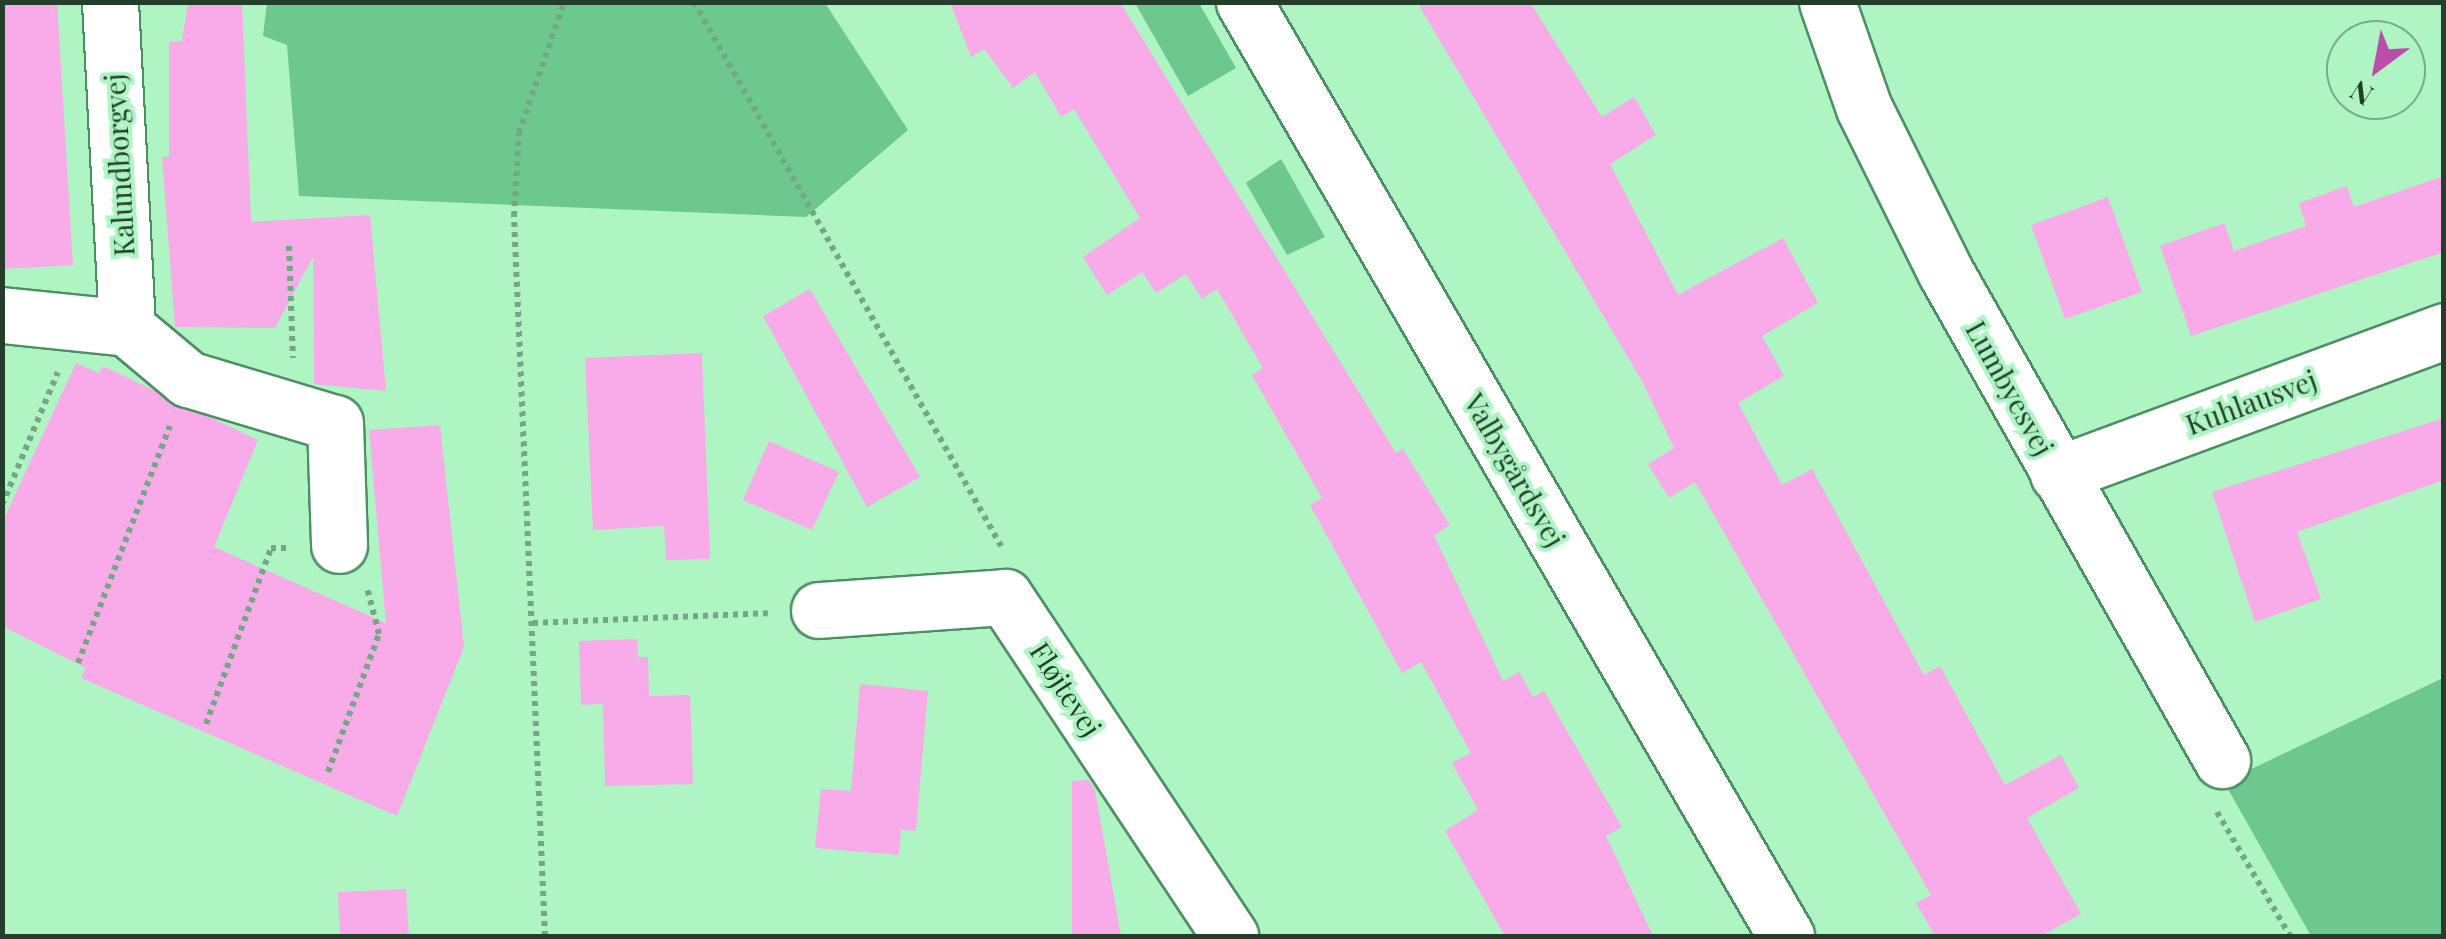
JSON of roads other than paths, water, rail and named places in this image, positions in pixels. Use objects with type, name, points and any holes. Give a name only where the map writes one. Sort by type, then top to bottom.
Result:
[{"type":"street","name":"Kalundborgvej","points":[[102,326],[110,2]]},
{"type":"street","name":"Valbygårdsvej","points":[[1244,2],[1786,936]]},
{"type":"street","name":"Lumbyesvej","points":[[1827,2],[1864,108],[2058,474],[2222,760]]},
{"type":"street","points":[[2,314],[102,326],[188,378],[335,423],[339,545]]},
{"type":"street","name":"Kuhlausvej","points":[[2058,474],[2444,330]]},
{"type":"street","name":"Fløjtevej","points":[[819,610],[1005,596],[1230,936]]}]
